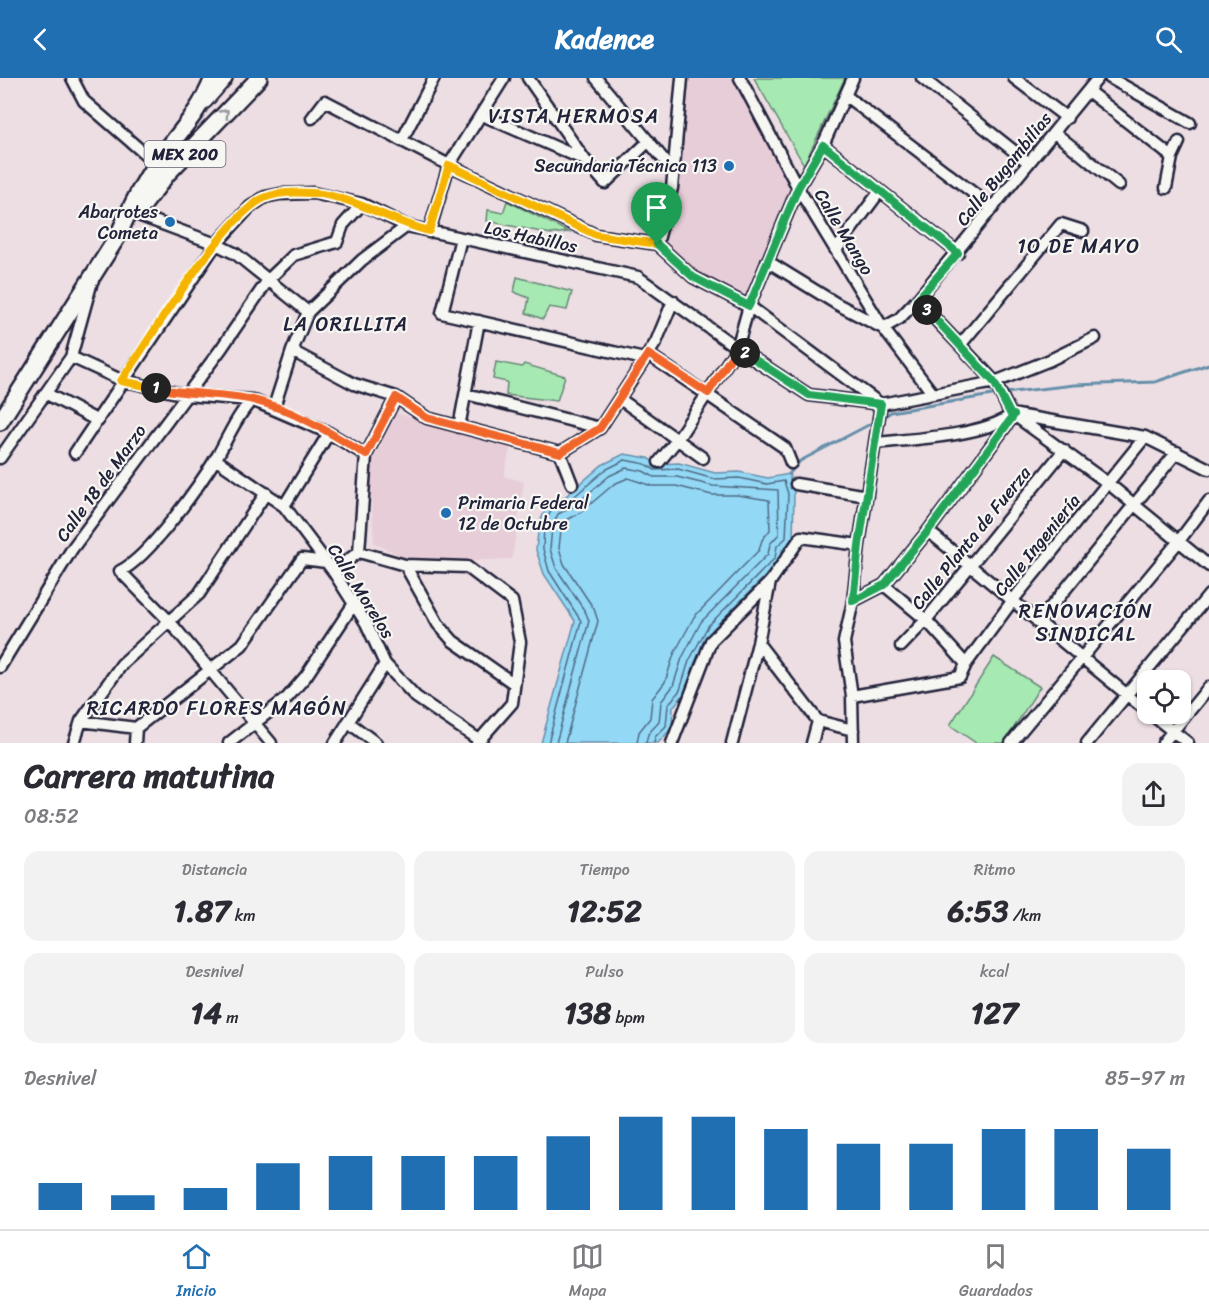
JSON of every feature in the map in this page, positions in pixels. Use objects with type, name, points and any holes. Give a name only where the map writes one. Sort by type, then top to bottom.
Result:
[{"type":"highway","name":"MEX 200","points":[[0,422],[203,103],[213,78]]},
{"type":"highway","name":"MEX 200","points":[[162,168],[259,78]]},
{"type":"main road","points":[[203,103],[225,78]]},
{"type":"street","points":[[72,78],[84,101],[162,168]]},
{"type":"street","points":[[402,140],[434,78]]},
{"type":"street","points":[[429,231],[449,165],[504,78]]},
{"type":"street","points":[[528,78],[585,160],[605,183],[649,141]]},
{"type":"street","points":[[596,78],[674,172]]},
{"type":"street","points":[[657,244],[674,172],[682,78]]},
{"type":"street","name":"Calle Mango","points":[[740,78],[798,188],[883,328],[933,394]]},
{"type":"street","points":[[659,462],[677,440],[737,348],[749,306],[798,188],[823,145],[853,78]]},
{"type":"street","points":[[922,78],[1029,163]]},
{"type":"street","points":[[1014,78],[1067,118]]},
{"type":"street","name":"Calle Bugambilias","points":[[883,328],[899,318],[917,300],[958,253],[1098,78]]},
{"type":"street","points":[[1110,78],[1190,123]]},
{"type":"street","points":[[1088,91],[1172,157]]},
{"type":"street","points":[[846,96],[993,208]]},
{"type":"street","points":[[312,118],[325,101],[449,165],[596,235],[657,244],[693,277],[749,306],[881,408],[859,545],[853,601],[844,642],[852,696],[853,743]]},
{"type":"street","points":[[482,115],[585,160]]},
{"type":"street","points":[[1055,133],[1119,184]]},
{"type":"street","points":[[1166,188],[1172,157],[1179,142]]},
{"type":"street","points":[[823,145],[958,253]]},
{"type":"street","points":[[836,250],[880,191]]},
{"type":"street","name":"Los Habillos","points":[[75,453],[98,421],[121,381],[216,244],[250,207],[265,197],[313,193],[362,204],[408,226],[638,277],[737,348],[809,395],[881,408],[933,394],[996,386],[1095,338]]},
{"type":"street","name":"Calle 18 de Marzo","points":[[0,668],[72,549],[268,280],[294,255],[337,242],[343,225],[362,204]]},
{"type":"street","points":[[132,213],[216,244],[236,254],[308,312]]},
{"type":"street","points":[[961,344],[1060,225],[1083,231]]},
{"type":"street","points":[[274,407],[291,351],[308,312],[362,260],[408,226]]},
{"type":"street","points":[[460,238],[442,313],[646,356],[708,393],[785,448],[791,463]]},
{"type":"street","points":[[767,261],[837,304],[883,328]]},
{"type":"street","points":[[0,458],[71,357],[95,273]]},
{"type":"street","points":[[917,300],[961,344],[996,386],[1012,415],[1109,484],[1209,566]]},
{"type":"street","points":[[291,351],[354,384],[396,397],[427,418],[560,453],[600,428],[656,342],[674,301]]},
{"type":"street","points":[[459,426],[479,321]]},
{"type":"street","points":[[71,357],[121,381],[186,394],[252,400],[274,407],[329,433],[366,455]]},
{"type":"street","points":[[46,394],[98,421]]},
{"type":"street","points":[[466,394],[600,428]]},
{"type":"street","points":[[359,552],[366,455],[396,397]]},
{"type":"street","points":[[620,399],[702,458]]},
{"type":"street","points":[[252,400],[215,459],[158,537],[129,567],[120,571],[170,622],[272,743]]},
{"type":"street","points":[[877,441],[958,432],[999,423],[1012,415],[1145,437],[1209,470]]},
{"type":"street","points":[[853,601],[884,585],[928,531],[1012,415]]},
{"type":"street","points":[[284,506],[329,433]]},
{"type":"street","name":"Calle Ingeniería","points":[[852,696],[960,677],[966,664],[1013,600],[1145,437]]},
{"type":"street","name":"Calle Planta de Fuerza","points":[[901,646],[926,620],[1064,450]]},
{"type":"street","points":[[1038,623],[1136,506],[1177,452]]},
{"type":"street","points":[[560,453],[572,484]]},
{"type":"street","name":"Calle Morelos","points":[[215,459],[284,506],[329,567],[366,623],[385,664],[417,697],[478,742]]},
{"type":"street","points":[[796,484],[867,496]]},
{"type":"street","points":[[74,743],[81,721],[122,664],[199,594],[266,493]]},
{"type":"street","points":[[1011,743],[1179,541],[1209,501]]},
{"type":"street","points":[[928,531],[1038,623],[1083,656],[1137,704]]},
{"type":"street","points":[[672,743],[711,641],[770,582],[801,537],[859,545]]},
{"type":"street","points":[[81,721],[136,728],[212,671],[242,645],[302,559],[329,567],[359,552],[405,566],[467,567],[512,601],[520,642],[512,703],[478,742]]},
{"type":"street","points":[[405,566],[438,624],[453,641],[513,683]]},
{"type":"street","points":[[732,743],[758,643],[770,582]]},
{"type":"street","points":[[884,585],[926,620],[966,664]]},
{"type":"street","points":[[1087,743],[1209,595]]},
{"type":"street","points":[[229,743],[256,725],[287,698],[306,676],[353,605]]},
{"type":"street","points":[[758,643],[818,721],[853,730]]},
{"type":"street","points":[[335,743],[385,664]]},
{"type":"street","points":[[1162,743],[1209,687]]},
{"type":"street","points":[[812,743],[818,721]]},
{"type":"street","points":[[348,722],[376,743]]},
{"type":"street","points":[[1165,724],[1188,743]]},
{"type":"street","points":[[135,743],[136,728]]},
{"type":"shaded area","name":"Secundaria Técnica 113","points":[[684,78],[732,78],[794,188],[747,296],[696,272],[665,245]]},
{"type":"shaded area","name":"Primaria Federal 12 de Octubre","points":[[391,412],[511,444],[504,476],[524,482],[512,559],[416,563],[374,543],[370,477],[373,458],[381,446]]},
{"type":"green space","points":[[754,78],[845,78],[804,165]]},
{"type":"green space","points":[[507,201],[569,232],[551,234],[487,221],[488,210],[503,213]]},
{"type":"green space","points":[[517,277],[572,292],[567,310],[549,307],[543,319],[526,313],[529,298],[514,292]]},
{"type":"green space","points":[[496,362],[522,367],[524,364],[565,376],[557,401],[506,395],[507,382],[493,379]]},
{"type":"green space","points":[[994,657],[1040,687],[1004,743],[976,743],[950,725]]},
{"type":"water","points":[[624,454],[648,458],[656,464],[679,463],[715,473],[739,472],[768,478],[789,474],[794,493],[793,540],[782,550],[781,560],[713,629],[694,664],[685,693],[673,707],[672,728],[658,743],[541,743],[575,621],[544,574],[536,550],[539,524],[548,504],[566,496],[602,465]]},
{"type":"waterway","points":[[1005,393],[1074,385],[1155,382],[1209,364]]},
{"type":"waterway","points":[[882,418],[891,412],[998,394]]},
{"type":"waterway","points":[[789,474],[800,461],[876,421]]},
{"type":"place","name":"Secundaria Técnica 113","points":[[729,166]]},
{"type":"place","name":"Abarrotes Cometa","points":[[170,222]]},
{"type":"place","name":"Primaria Federal 12 de Octubre","points":[[446,513]]},
{"type":"district","name":"VISTA HERMOSA","points":[[574,116]]},
{"type":"district","name":"1O DE MAYO","points":[[1079,246]]},
{"type":"district","name":"LA ORILLITA","points":[[346,324]]},
{"type":"district","name":"RENOVACIÓN SINDICAL","points":[[1086,622]]},
{"type":"district","name":"RICARDO FLORES MAGÓN","points":[[217,708]]},
{"type":"route","points":[[823,145],[958,253],[917,300],[961,344],[994,382],[1011,415],[1014,415],[928,531],[884,585],[853,601],[859,545],[878,438],[881,404],[809,395],[737,348],[708,393],[648,354],[600,428],[560,453],[427,418],[396,397],[366,455],[329,433],[274,407],[252,400],[186,394],[121,381],[216,244],[250,207],[265,197],[313,193],[362,204],[408,226],[429,231],[449,165],[596,235],[657,244],[693,277],[749,306],[798,188],[823,145]]}]
